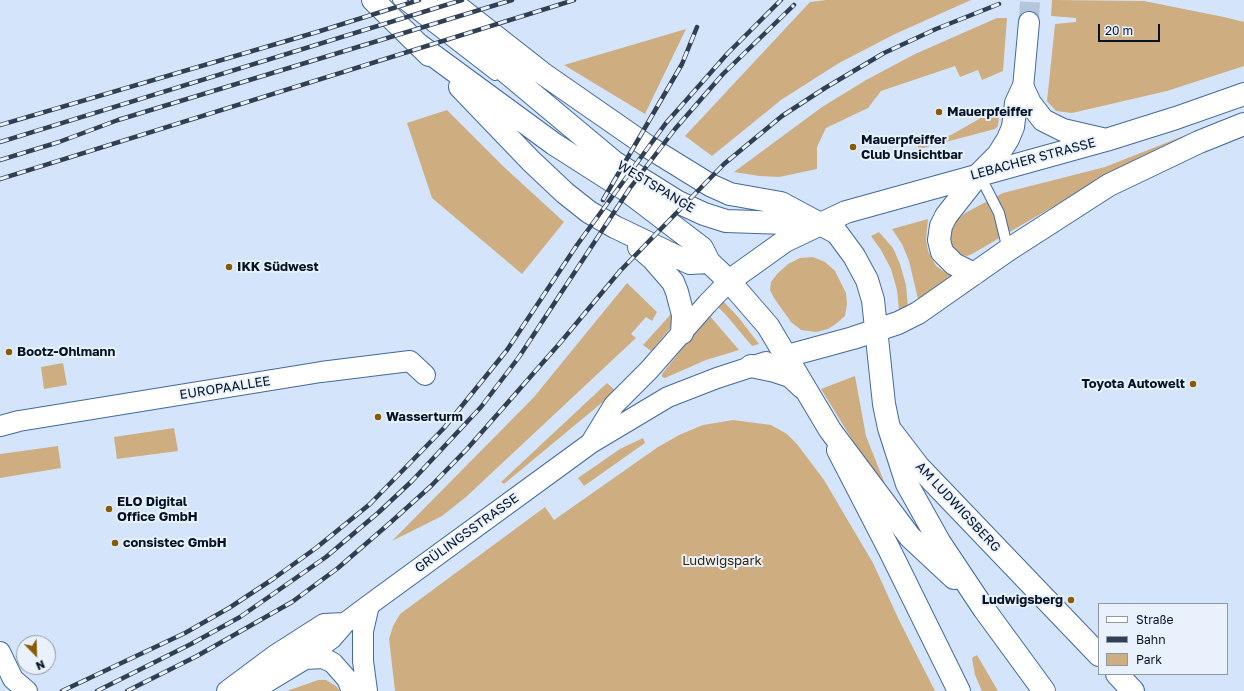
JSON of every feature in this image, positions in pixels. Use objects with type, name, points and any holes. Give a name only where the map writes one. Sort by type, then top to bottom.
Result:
[{"type":"main road","name":"WESTSPANGE","points":[[373,0],[419,45],[531,161],[565,193],[589,212],[615,227],[690,263],[709,262]]},
{"type":"main road","name":"WESTSPANGE","points":[[420,0],[614,162],[678,202],[704,214],[737,223],[821,224]]},
{"type":"main road","points":[[449,0],[542,73],[650,148],[710,185],[730,194],[781,203],[821,224]]},
{"type":"main road","name":"WESTSPANGE","points":[[419,45],[554,144],[649,207],[702,248],[709,262],[729,281],[768,326],[787,356]]},
{"type":"main road","points":[[1023,88],[1030,103],[1043,120],[1063,130],[1106,140]]},
{"type":"main road","points":[[974,274],[954,264],[942,252],[939,240],[941,226],[946,216],[979,174],[998,155],[1008,139],[1013,127],[1016,103],[1023,88]]},
{"type":"main road","name":"LEBACHER STRASSE","points":[[729,281],[785,241],[846,212],[1106,140],[1176,118],[1244,94]]},
{"type":"main road","points":[[984,609],[910,537],[830,430],[804,389],[787,356],[838,343],[918,313],[1008,250],[1109,186],[1153,163],[1244,124]]},
{"type":"main road","name":"AM LUDWIGSBERG","points":[[821,224],[837,234],[854,256],[867,280],[873,300],[879,370],[889,428],[918,466],[1098,654]]},
{"type":"main road","points":[[615,227],[652,258],[673,282],[678,292],[683,315],[682,333]]},
{"type":"main road","points":[[751,366],[790,376],[804,389]]},
{"type":"main road","points":[[889,428],[907,484],[924,516],[984,609],[1044,691]]},
{"type":"main road","points":[[830,430],[840,456],[889,549],[959,691]]},
{"type":"main road","points":[[1118,675],[1133,691]]},
{"type":"street","points":[[1023,88],[1029,22]]},
{"type":"street","points":[[1153,163],[1197,152],[1244,133]]},
{"type":"street","name":"GRÜLINGSSTRASSE","points":[[591,443],[614,404],[649,370],[729,281]]},
{"type":"street","name":"GRÜLINGSSTRASSE","points":[[252,691],[305,659],[369,605],[591,443],[668,398],[751,366],[787,356]]},
{"type":"street","name":"EUROPAALLEE","points":[[0,426],[10,420],[321,372],[410,361],[426,375]]},
{"type":"street","points":[[367,691],[362,649],[363,631],[369,605]]},
{"type":"street","points":[[227,691],[274,656],[324,624],[338,631],[362,649]]},
{"type":"street","points":[[333,663],[331,651],[338,631]]},
{"type":"street","points":[[0,652],[19,687]]},
{"type":"street","points":[[305,659],[323,658],[333,663],[347,679],[352,691]]},
{"type":"lane","points":[[398,0],[497,77],[523,86]]},
{"type":"lane","points":[[979,174],[999,213],[1008,250]]},
{"type":"green space","points":[[826,0],[971,0],[895,34],[839,63],[781,100],[712,156],[685,136],[810,2]]},
{"type":"green space","points":[[1052,0],[1144,1],[1244,22],[1244,66],[1167,91],[1072,113],[1056,111],[1047,101],[1055,24],[1076,22],[1076,18],[1051,16]]},
{"type":"green space","points":[[997,18],[1007,18],[1003,71],[982,80],[978,70],[960,77],[955,66],[881,91],[868,108],[826,128],[817,147],[817,169],[779,177],[759,176],[734,172],[822,107],[866,80],[915,54]]},
{"type":"green space","points":[[686,29],[645,114],[564,65]]},
{"type":"green space","points":[[1000,107],[998,126],[995,129],[919,149],[917,145],[951,135]]},
{"type":"green space","points":[[447,110],[504,167],[564,222],[522,274],[432,198],[407,123]]},
{"type":"green space","points":[[1244,112],[1244,118],[1109,174],[972,254],[967,256],[959,254],[951,247],[949,238],[952,228],[957,220],[965,213],[1003,193],[1105,167]]},
{"type":"green space","points":[[928,219],[926,240],[928,251],[936,266],[954,278],[919,303],[909,261],[902,244],[892,229]]},
{"type":"green space","points":[[879,232],[893,248],[900,264],[906,285],[908,308],[899,310],[897,290],[891,269],[881,250],[871,236]]},
{"type":"green space","points":[[813,257],[825,262],[835,271],[846,293],[847,304],[845,316],[828,329],[816,332],[801,330],[791,322],[770,290],[771,282],[788,264],[800,258]]},
{"type":"green space","points":[[627,283],[657,312],[652,321],[646,317],[631,334],[636,338],[466,497],[442,516],[392,541],[534,397]]},
{"type":"green space","points":[[721,302],[724,302],[739,318],[759,344],[752,346],[717,306]]},
{"type":"green space","points":[[671,314],[674,314],[671,327],[651,351],[643,345]]},
{"type":"green space","points":[[709,315],[739,350],[706,360],[665,378],[662,377],[662,374]]},
{"type":"green space","points":[[63,363],[67,385],[44,389],[41,367]]},
{"type":"green space","points":[[855,376],[866,436],[885,484],[883,486],[821,389]]},
{"type":"green space","points":[[607,383],[616,391],[504,484],[501,482]]},
{"type":"green space","name":"Ludwigspark","points":[[733,420],[771,425],[787,434],[797,444],[824,480],[873,563],[899,620],[935,691],[395,691],[389,639],[393,626],[400,614],[545,507],[554,520],[658,447],[679,435],[703,425]]},
{"type":"green space","points":[[174,428],[178,451],[117,459],[114,437]]},
{"type":"green space","points":[[643,438],[645,443],[584,486],[578,478],[620,449]]},
{"type":"green space","points":[[58,446],[61,468],[0,478],[0,454]]},
{"type":"green space","points":[[977,655],[998,691],[982,691],[975,675],[972,658]]},
{"type":"green space","points":[[318,680],[326,680],[336,686],[340,691],[287,691]]},
{"type":"tunnel","points":[[1029,22],[1030,0]]},
{"type":"railway","points":[[0,125],[317,32],[419,0]]},
{"type":"railway","points":[[0,142],[462,0]]},
{"type":"railway","points":[[0,160],[59,142],[118,120],[512,0]]},
{"type":"railway","points":[[0,179],[574,0]]},
{"type":"railway","points":[[62,691],[185,633],[229,608],[316,548],[370,504],[444,428],[507,350],[577,245],[666,123],[728,53],[781,0]]},
{"type":"railway","points":[[127,691],[197,656],[292,602],[338,568],[391,522],[431,486],[467,449],[560,343],[620,271],[724,164],[782,116],[825,88],[884,53],[936,29],[999,4]]},
{"type":"railway","points":[[97,691],[191,644],[240,617],[326,557],[379,512],[412,481],[481,407],[519,357],[630,188],[675,129],[723,74],[794,5]]},
{"type":"railway","points":[[603,200],[682,64],[697,27]]},
{"type":"place","name":"Mauerpfeiffer","points":[[939,112]]},
{"type":"place","name":"Mauerpfeiffer Club Unsichtbar","points":[[853,147]]},
{"type":"place","name":"IKK Südwest","points":[[229,267]]},
{"type":"place","name":"Bootz-Ohlmann","points":[[9,352]]},
{"type":"place","name":"Toyota Autowelt","points":[[1193,384]]},
{"type":"place","name":"Wasserturm","points":[[378,417]]},
{"type":"place","name":"ELO Digital Office GmbH","points":[[109,509]]},
{"type":"place","name":"consistec GmbH","points":[[115,543]]},
{"type":"place","name":"Ludwigsberg","points":[[1071,600]]}]
